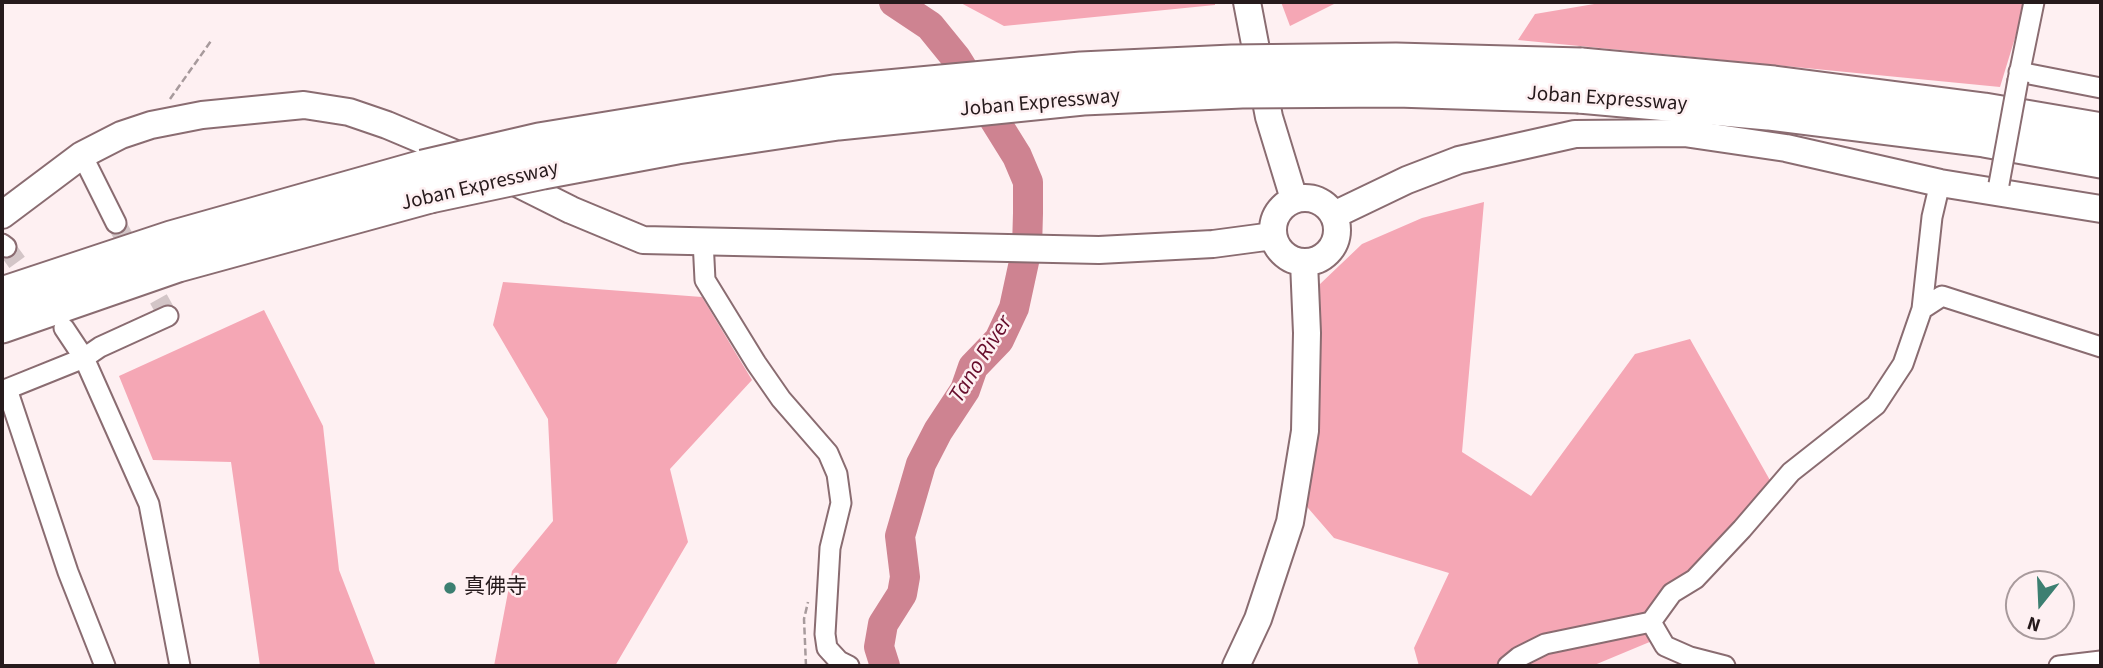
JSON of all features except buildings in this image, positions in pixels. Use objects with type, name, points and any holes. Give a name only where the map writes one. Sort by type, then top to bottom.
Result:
[{"type":"highway","name":"Joban Expressway","points":[[2,326],[426,182],[539,140],[834,92],[1081,69],[1232,62],[1396,60],[1580,81],[1768,113],[1984,140],[2101,161]]},
{"type":"highway","name":"Joban Expressway","points":[[1580,81],[1787,85],[1984,110],[2101,130]]},
{"type":"highway","name":"Joban Expressway","points":[[2,293],[171,238],[426,182]]},
{"type":"street","points":[[1247,2],[1269,117],[1294,199]]},
{"type":"street","points":[[1998,189],[2034,2]]},
{"type":"street","points":[[2018,76],[2101,88]]},
{"type":"street","points":[[2,215],[82,155],[121,135],[151,125],[202,115],[304,105],[349,112],[387,125],[463,157],[571,210],[643,240],[976,249],[1079,249],[1213,244],[1273,236]]},
{"type":"street","points":[[1334,215],[1407,180],[1459,160],[1575,134],[1684,133],[1786,148],[1940,183],[1998,189],[2101,209]]},
{"type":"street","points":[[82,155],[116,223]]},
{"type":"street","points":[[1508,666],[1519,657],[1545,645],[1651,622],[1672,593],[1695,579],[1742,530],[1791,472],[1876,405],[1903,364],[1922,309],[1933,217],[1940,183]]},
{"type":"street","points":[[1312,198],[1334,215],[1336,234],[1329,251],[1322,257],[1304,262],[1287,257],[1276,244],[1273,236],[1274,218],[1279,210],[1294,199],[1312,198]]},
{"type":"street","points":[[702,240],[705,280],[756,363],[781,399],[828,453],[838,474],[841,503],[830,548],[825,634],[827,649],[839,661],[849,666]]},
{"type":"street","points":[[1236,666],[1258,619],[1290,522],[1305,431],[1307,333],[1304,262]]},
{"type":"street","points":[[1922,309],[1942,296],[2101,348]]},
{"type":"street","points":[[106,666],[68,572],[5,390],[84,358],[100,347],[168,316]]},
{"type":"street","points":[[65,328],[84,358],[149,504],[180,666]]},
{"type":"street","points":[[1651,622],[1665,646],[1690,657],[1725,666]]},
{"type":"street","points":[[2059,666],[2101,661]]},
{"type":"path","points":[[151,125],[211,41]]},
{"type":"shaded area","points":[[959,2],[1215,2],[1215,5],[1004,26]]},
{"type":"shaded area","points":[[1281,2],[1338,2],[1290,26]]},
{"type":"shaded area","points":[[1606,2],[2026,2],[2000,87],[1518,40],[1535,14]]},
{"type":"shaded area","points":[[1484,202],[1462,452],[1531,496],[1635,354],[1690,339],[1771,482],[1693,573],[1667,590],[1652,641],[1592,666],[1419,666],[1414,648],[1449,573],[1334,538],[1302,501],[1319,285],[1362,244],[1422,218]]},
{"type":"shaded area","points":[[503,282],[702,297],[752,380],[670,469],[688,542],[615,666],[494,666],[512,571],[553,521],[548,419],[493,325]]},
{"type":"shaded area","points":[[264,310],[323,426],[339,570],[376,666],[260,666],[231,462],[153,460],[119,376]]},
{"type":"waterway","name":"Tano River","points":[[885,666],[879,647],[883,624],[902,594],[905,577],[900,536],[921,464],[938,431],[965,390],[973,367],[999,340],[1014,308],[1027,248],[1028,213],[1028,182],[1017,156],[956,58],[930,26],[894,2]]},
{"type":"tunnel","points":[[116,223],[168,316]]},
{"type":"tunnel","points":[[6,247],[37,290]]},
{"type":"place","name":"真佛寺","points":[[450,588]]}]
